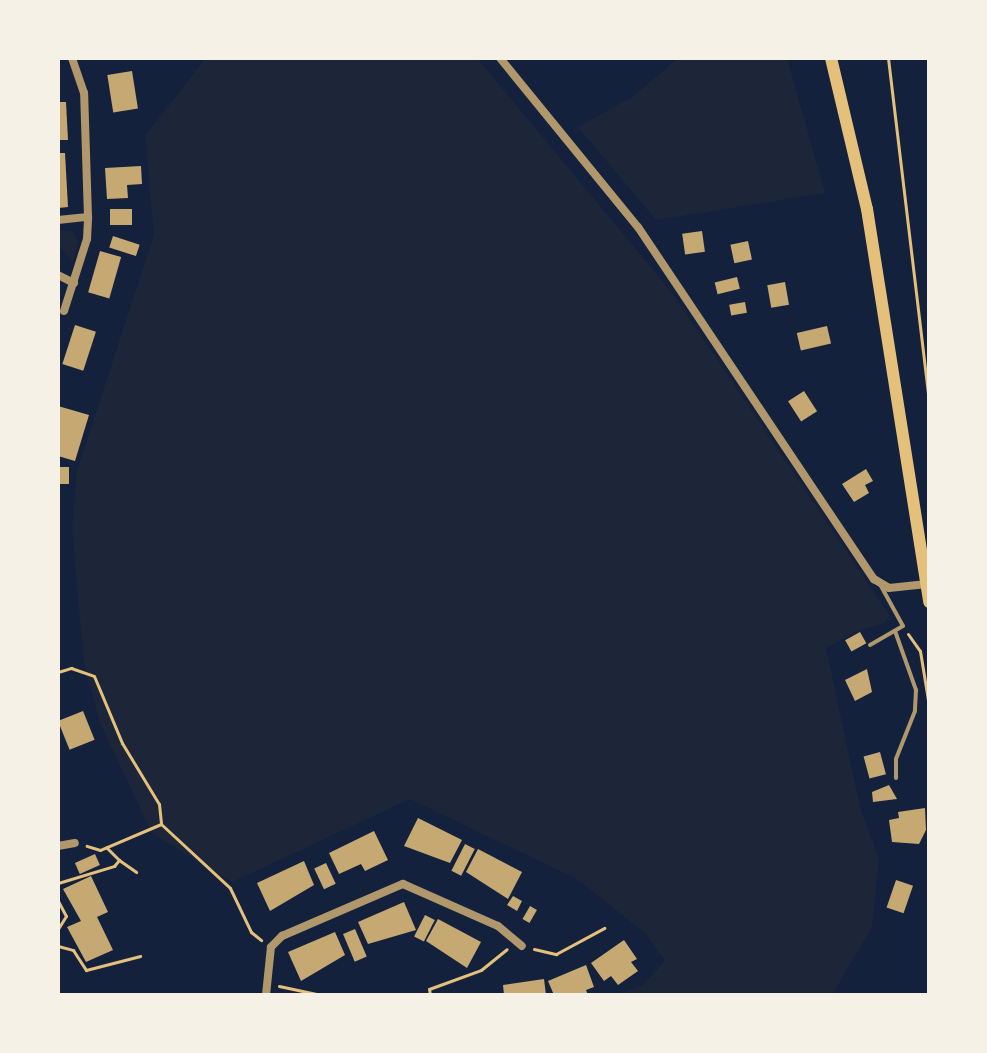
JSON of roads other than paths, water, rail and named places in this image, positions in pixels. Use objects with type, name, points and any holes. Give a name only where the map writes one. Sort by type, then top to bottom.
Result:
[{"type":"main road","points":[[831,58],[867,209],[929,602]]},
{"type":"street","points":[[64,311],[74,283],[88,217],[84,93],[72,58]]},
{"type":"street","points":[[500,58],[638,227],[881,586],[927,584]]},
{"type":"street","points":[[58,220],[88,217]]},
{"type":"street","points":[[58,275],[74,283]]},
{"type":"street","points":[[58,846],[75,843]]},
{"type":"street","points":[[266,995],[271,947],[282,936],[403,884],[498,926],[522,946]]},
{"type":"lane","points":[[870,645],[903,626],[881,586]]},
{"type":"lane","points":[[895,631],[916,690],[915,711],[896,759],[896,778]]}]
